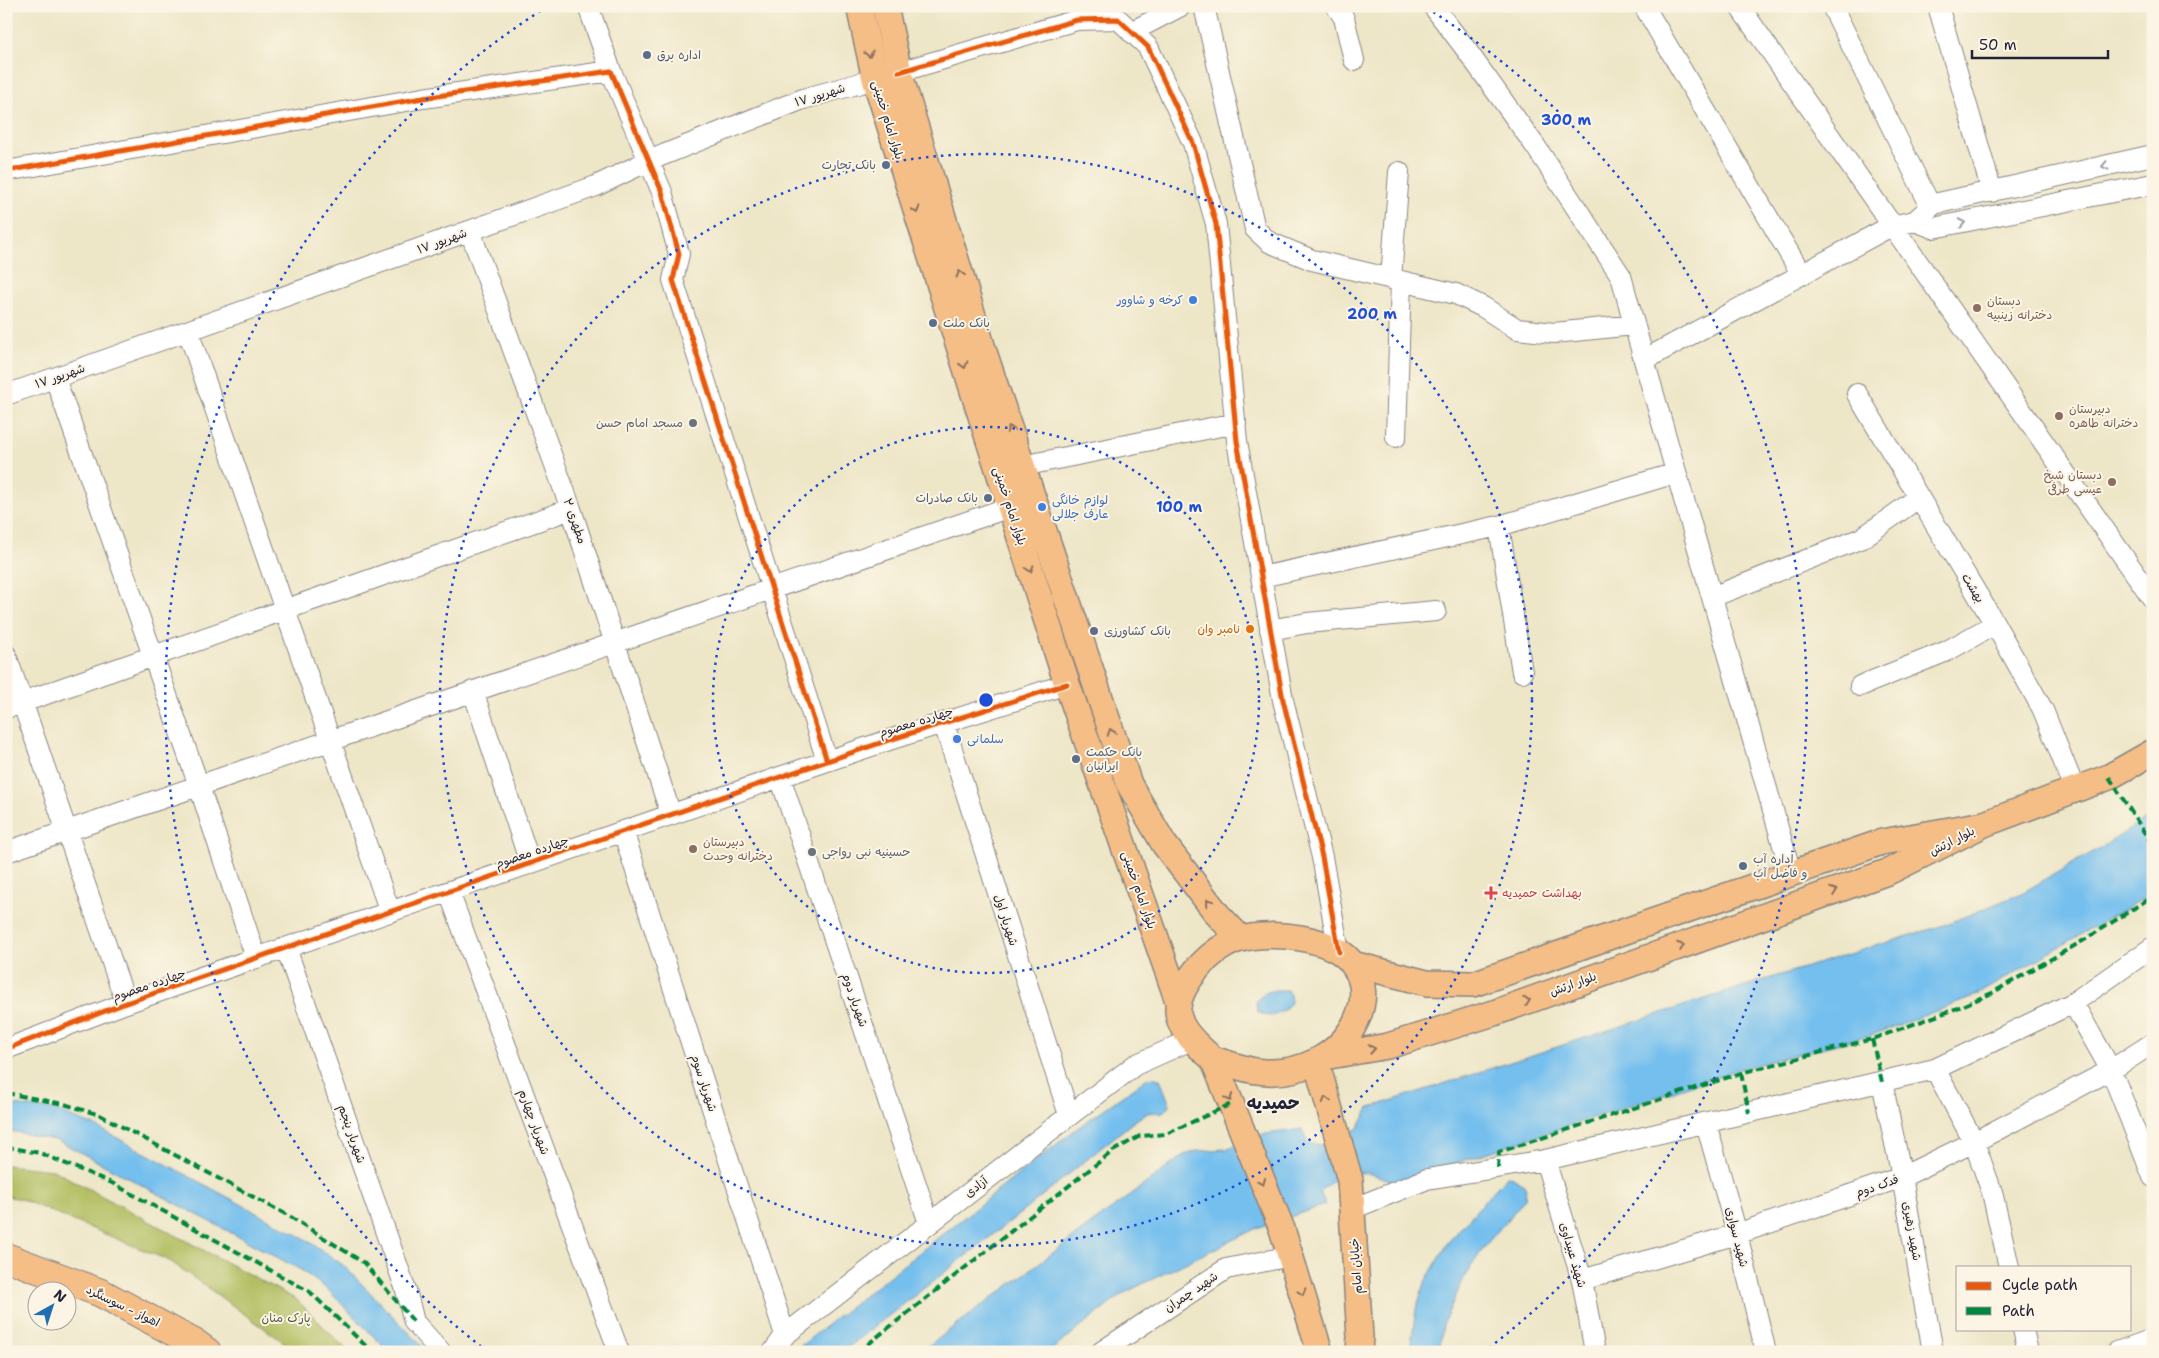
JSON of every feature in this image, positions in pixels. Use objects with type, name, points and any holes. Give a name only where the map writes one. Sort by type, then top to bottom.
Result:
[{"type":"highway","name":"اهواز - سوسنگرد","points":[[6,1257],[101,1293],[196,1349]]},
{"type":"main road","name":"بلوار امام خمینی","points":[[859,6],[875,79],[1010,506],[1068,684],[1178,1001]]},
{"type":"main road","name":"بلوار امام خمینی","points":[[885,6],[899,72],[984,352],[1129,784],[1164,844],[1218,915],[1241,939]]},
{"type":"main road","points":[[1984,824],[2109,776],[2153,752]]},
{"type":"main road","name":"بلوار ارتش","points":[[1346,958],[1428,984],[1473,984],[1882,842],[1984,824]]},
{"type":"main road","name":"بلوار ارتش","points":[[1320,1059],[1388,1046],[1503,1009],[1890,871],[1984,824]]},
{"type":"main road","points":[[1286,935],[1320,943],[1346,958],[1360,977],[1364,989],[1359,1015],[1352,1032],[1340,1046],[1320,1059],[1294,1069],[1257,1071],[1213,1059],[1191,1040],[1179,1016],[1178,1001],[1184,987],[1203,963],[1216,951],[1241,939],[1286,935]]},
{"type":"main road","points":[[1213,1059],[1282,1229],[1320,1352]]},
{"type":"main road","name":"خیابان امام","points":[[1320,1059],[1337,1138],[1350,1180],[1360,1337],[1359,1352]]},
{"type":"street","points":[[588,6],[611,71],[662,192],[679,254],[673,280],[827,761]]},
{"type":"street","points":[[899,72],[1077,20],[1122,19],[1181,6]]},
{"type":"street","points":[[1204,6],[1255,229],[1268,242],[1312,260],[1456,294],[1483,307],[1518,329],[1554,334],[1634,325]]},
{"type":"street","points":[[1336,6],[1344,18],[1354,60]]},
{"type":"street","points":[[1433,6],[1466,48],[1536,147],[1621,276],[1791,873]]},
{"type":"street","points":[[1644,6],[1802,274]]},
{"type":"street","points":[[1739,6],[2153,599]]},
{"type":"street","points":[[1832,6],[1931,207]]},
{"type":"street","points":[[1938,6],[1992,192]]},
{"type":"street","points":[[1122,19],[1148,47],[1193,143],[1216,224],[1236,423],[1270,630],[1283,700],[1346,958]]},
{"type":"street","points":[[6,171],[423,98],[611,71]]},
{"type":"street","name":"۱۷ شهریور","points":[[6,395],[596,186],[648,161],[803,99],[875,79]]},
{"type":"street","points":[[1644,360],[1891,226],[1915,221],[1934,204],[2153,155]]},
{"type":"street","points":[[1396,438],[1396,280],[1399,172]]},
{"type":"street","points":[[1915,221],[1933,228],[2153,184]]},
{"type":"street","name":"مطهری ۲","points":[[470,230],[571,509],[671,815]]},
{"type":"street","points":[[188,331],[390,912]]},
{"type":"street","points":[[55,378],[198,786],[256,958]]},
{"type":"street","name":"بهشت","points":[[1857,394],[1995,624],[2044,710],[2075,790]]},
{"type":"street","points":[[1022,466],[1236,423]]},
{"type":"street","points":[[1261,577],[1498,526],[1676,473]]},
{"type":"street","points":[[1712,597],[1862,538],[1918,498]]},
{"type":"street","points":[[6,852],[1010,506]]},
{"type":"street","points":[[14,706],[571,509]]},
{"type":"street","points":[[1498,526],[1522,672]]},
{"type":"street","points":[[1270,630],[1307,623],[1436,611]]},
{"type":"street","points":[[1860,686],[1947,651],[1995,624]]},
{"type":"street","points":[[6,655],[14,706],[66,831],[126,1003]]},
{"type":"street","name":"چهارده معصوم","points":[[6,1049],[126,1003],[780,777],[1068,684]]},
{"type":"street","points":[[473,691],[530,863]]},
{"type":"street","name":"شهریار اول","points":[[944,724],[1069,1115]]},
{"type":"street","name":"شهریار دوم","points":[[780,777],[929,1223]]},
{"type":"street","name":"شهریار سوم","points":[[624,831],[785,1335]]},
{"type":"street","name":"شهریار چهارم","points":[[449,892],[619,1352]]},
{"type":"street","points":[[1352,1210],[1427,1179],[1545,1160],[1935,1069],[2073,1003],[2153,947]]},
{"type":"street","name":"شهریار پنجم","points":[[286,948],[406,1290],[414,1322],[441,1352]]},
{"type":"street","points":[[2073,1003],[2111,1070],[2153,1177]]},
{"type":"street","name":"آزادی","points":[[773,1352],[785,1335],[1135,1065],[1191,1040]]},
{"type":"street","name":"فدک دوم","points":[[1582,1280],[1737,1234],[1902,1177],[1974,1142],[2111,1070],[2153,1043]]},
{"type":"street","points":[[1935,1069],[1974,1142],[1992,1192],[2009,1266]]},
{"type":"street","name":"شهید زهیری","points":[[1882,1082],[1902,1177],[1933,1352]]},
{"type":"street","name":"شهید سواری","points":[[1706,1123],[1737,1234],[1766,1352]]},
{"type":"street","name":"شهید عبیداوی","points":[[1545,1160],[1582,1280],[1595,1352]]},
{"type":"street","name":"شهید چمران","points":[[1101,1352],[1226,1268],[1291,1256]]},
{"type":"street","points":[[2023,1330],[2028,1352]]},
{"type":"street","points":[[2117,1352],[2153,1339]]},
{"type":"green space","name":"پارک منان","points":[[6,1165],[53,1170],[297,1300],[349,1352],[293,1352],[285,1343],[170,1261],[21,1199],[6,1196]]},
{"type":"water","points":[[2153,814],[2153,893],[1971,998],[1872,1035],[1740,1069],[1396,1183],[1366,1173],[1356,1173],[1339,1178],[1320,1191],[1325,1205],[1257,1228],[1124,1293],[1049,1352],[920,1352],[1184,1155],[1198,1151],[1226,1149],[1259,1135],[1302,1129],[1308,1144],[1324,1145],[1348,1135],[1359,1127],[1369,1108],[1748,985],[1944,925],[2020,894],[2107,844]]},
{"type":"water","points":[[1287,990],[1291,1003],[1283,1010],[1271,1016],[1257,1011],[1256,1002],[1264,993]]},
{"type":"water","points":[[1149,1077],[1160,1079],[1170,1105],[1165,1111],[1146,1114],[1133,1122],[1017,1216],[842,1352],[793,1352],[1076,1129]]},
{"type":"water","points":[[6,1104],[53,1110],[95,1126],[304,1238],[343,1265],[428,1352],[389,1352],[327,1289],[301,1270],[59,1141],[6,1130]]},
{"type":"water","points":[[1507,1176],[1513,1177],[1526,1186],[1525,1199],[1484,1247],[1465,1276],[1443,1324],[1439,1352],[1410,1352],[1416,1309],[1426,1280],[1450,1240]]},
{"type":"marked path","points":[[2109,777],[2153,846]]},
{"type":"marked path","points":[[1498,1168],[1499,1152],[1741,1073],[1872,1039],[1950,1011],[1992,993],[2086,939],[2153,896]]},
{"type":"marked path","points":[[1872,1039],[1882,1082]]},
{"type":"marked path","points":[[1741,1073],[1749,1113]]},
{"type":"marked path","points":[[6,1093],[64,1104],[100,1115],[289,1216],[364,1263],[414,1322]]},
{"type":"marked path","points":[[858,1352],[1113,1151],[1140,1136],[1166,1134],[1231,1104]]},
{"type":"marked path","points":[[6,1147],[40,1153],[112,1183],[310,1292],[372,1352]]},
{"type":"cycle path","points":[[899,72],[1077,20],[1118,19],[1148,47],[1193,143],[1216,224],[1237,441],[1283,700],[1322,857],[1339,952]]},
{"type":"cycle path","points":[[6,171],[423,98],[611,71],[662,192],[679,254],[673,280],[827,761]]},
{"type":"cycle path","points":[[6,1049],[126,1003],[780,777],[889,740],[1067,684]]},
{"type":"place","name":"اداره برق","points":[[647,55]]},
{"type":"place","name":"بانک تجارت","points":[[886,165]]},
{"type":"place","name":"کرخه و شاوور","points":[[1193,300]]},
{"type":"place","name":"دبستان دخترانه زینبیه","points":[[1977,308]]},
{"type":"place","name":"بانک ملت","points":[[933,323]]},
{"type":"place","name":"دبیرستان دخترانه طاهره","points":[[2059,416]]},
{"type":"place","name":"مسجد امام حسن","points":[[693,423]]},
{"type":"place","name":"دبستان شیخ عیسی طرفی","points":[[2112,482]]},
{"type":"place","name":"بانک صادرات","points":[[988,498]]},
{"type":"place","name":"لوازم خانگی عارف جلالی","points":[[1042,507]]},
{"type":"place","name":"نامبر وان","points":[[1250,629]]},
{"type":"place","name":"بانک کشاورزی","points":[[1094,631]]},
{"type":"place","name":"سلمانی","points":[[957,739]]},
{"type":"place","name":"بانک حکمت ایرانیان","points":[[1076,759]]},
{"type":"place","name":"دبیرستان دخترانه وحدت","points":[[693,849]]},
{"type":"place","name":"حسینیه نبی رواجی","points":[[812,852]]},
{"type":"place","name":"اداره آب و فاضل آب","points":[[1743,866]]},
{"type":"place","name":"بهداشت حمیدیه","points":[[1491,893]]},
{"type":"district","name":"حمیدیه","points":[[1273,1103]]}]
